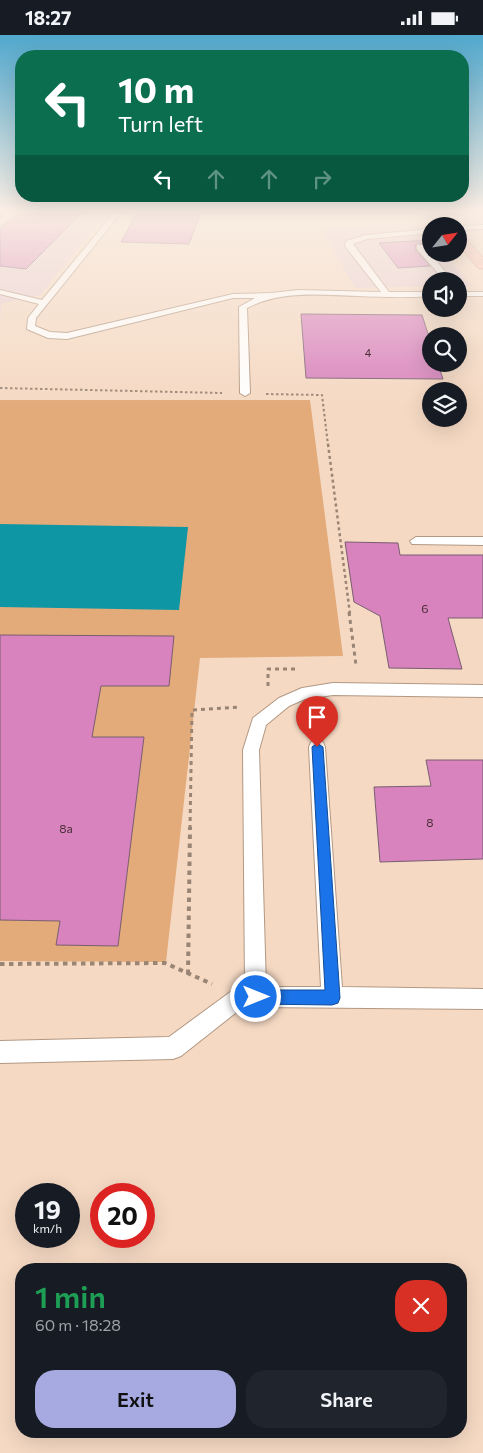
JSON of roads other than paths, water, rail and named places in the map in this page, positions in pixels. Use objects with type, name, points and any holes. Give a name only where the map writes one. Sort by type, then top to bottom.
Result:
[{"type":"lane","points":[[67,275],[32,318],[30,327],[48,335],[67,336],[232,296],[294,293],[422,294]]},
{"type":"lane","points":[[372,275],[388,295]]},
{"type":"lane","points":[[0,292],[44,303]]},
{"type":"lane","points":[[467,294],[483,294]]},
{"type":"lane","points":[[246,393],[243,307],[269,295]]},
{"type":"lane","points":[[416,541],[483,541]]},
{"type":"lane","points":[[248,997],[251,750],[259,722],[284,702],[302,695],[333,689],[483,691]]},
{"type":"lane","points":[[317,747],[332,998]]},
{"type":"lane","points":[[0,1052],[173,1048],[248,997],[483,999]]},
{"type":"water","points":[[0,524],[188,527],[179,610],[0,607]]}]
